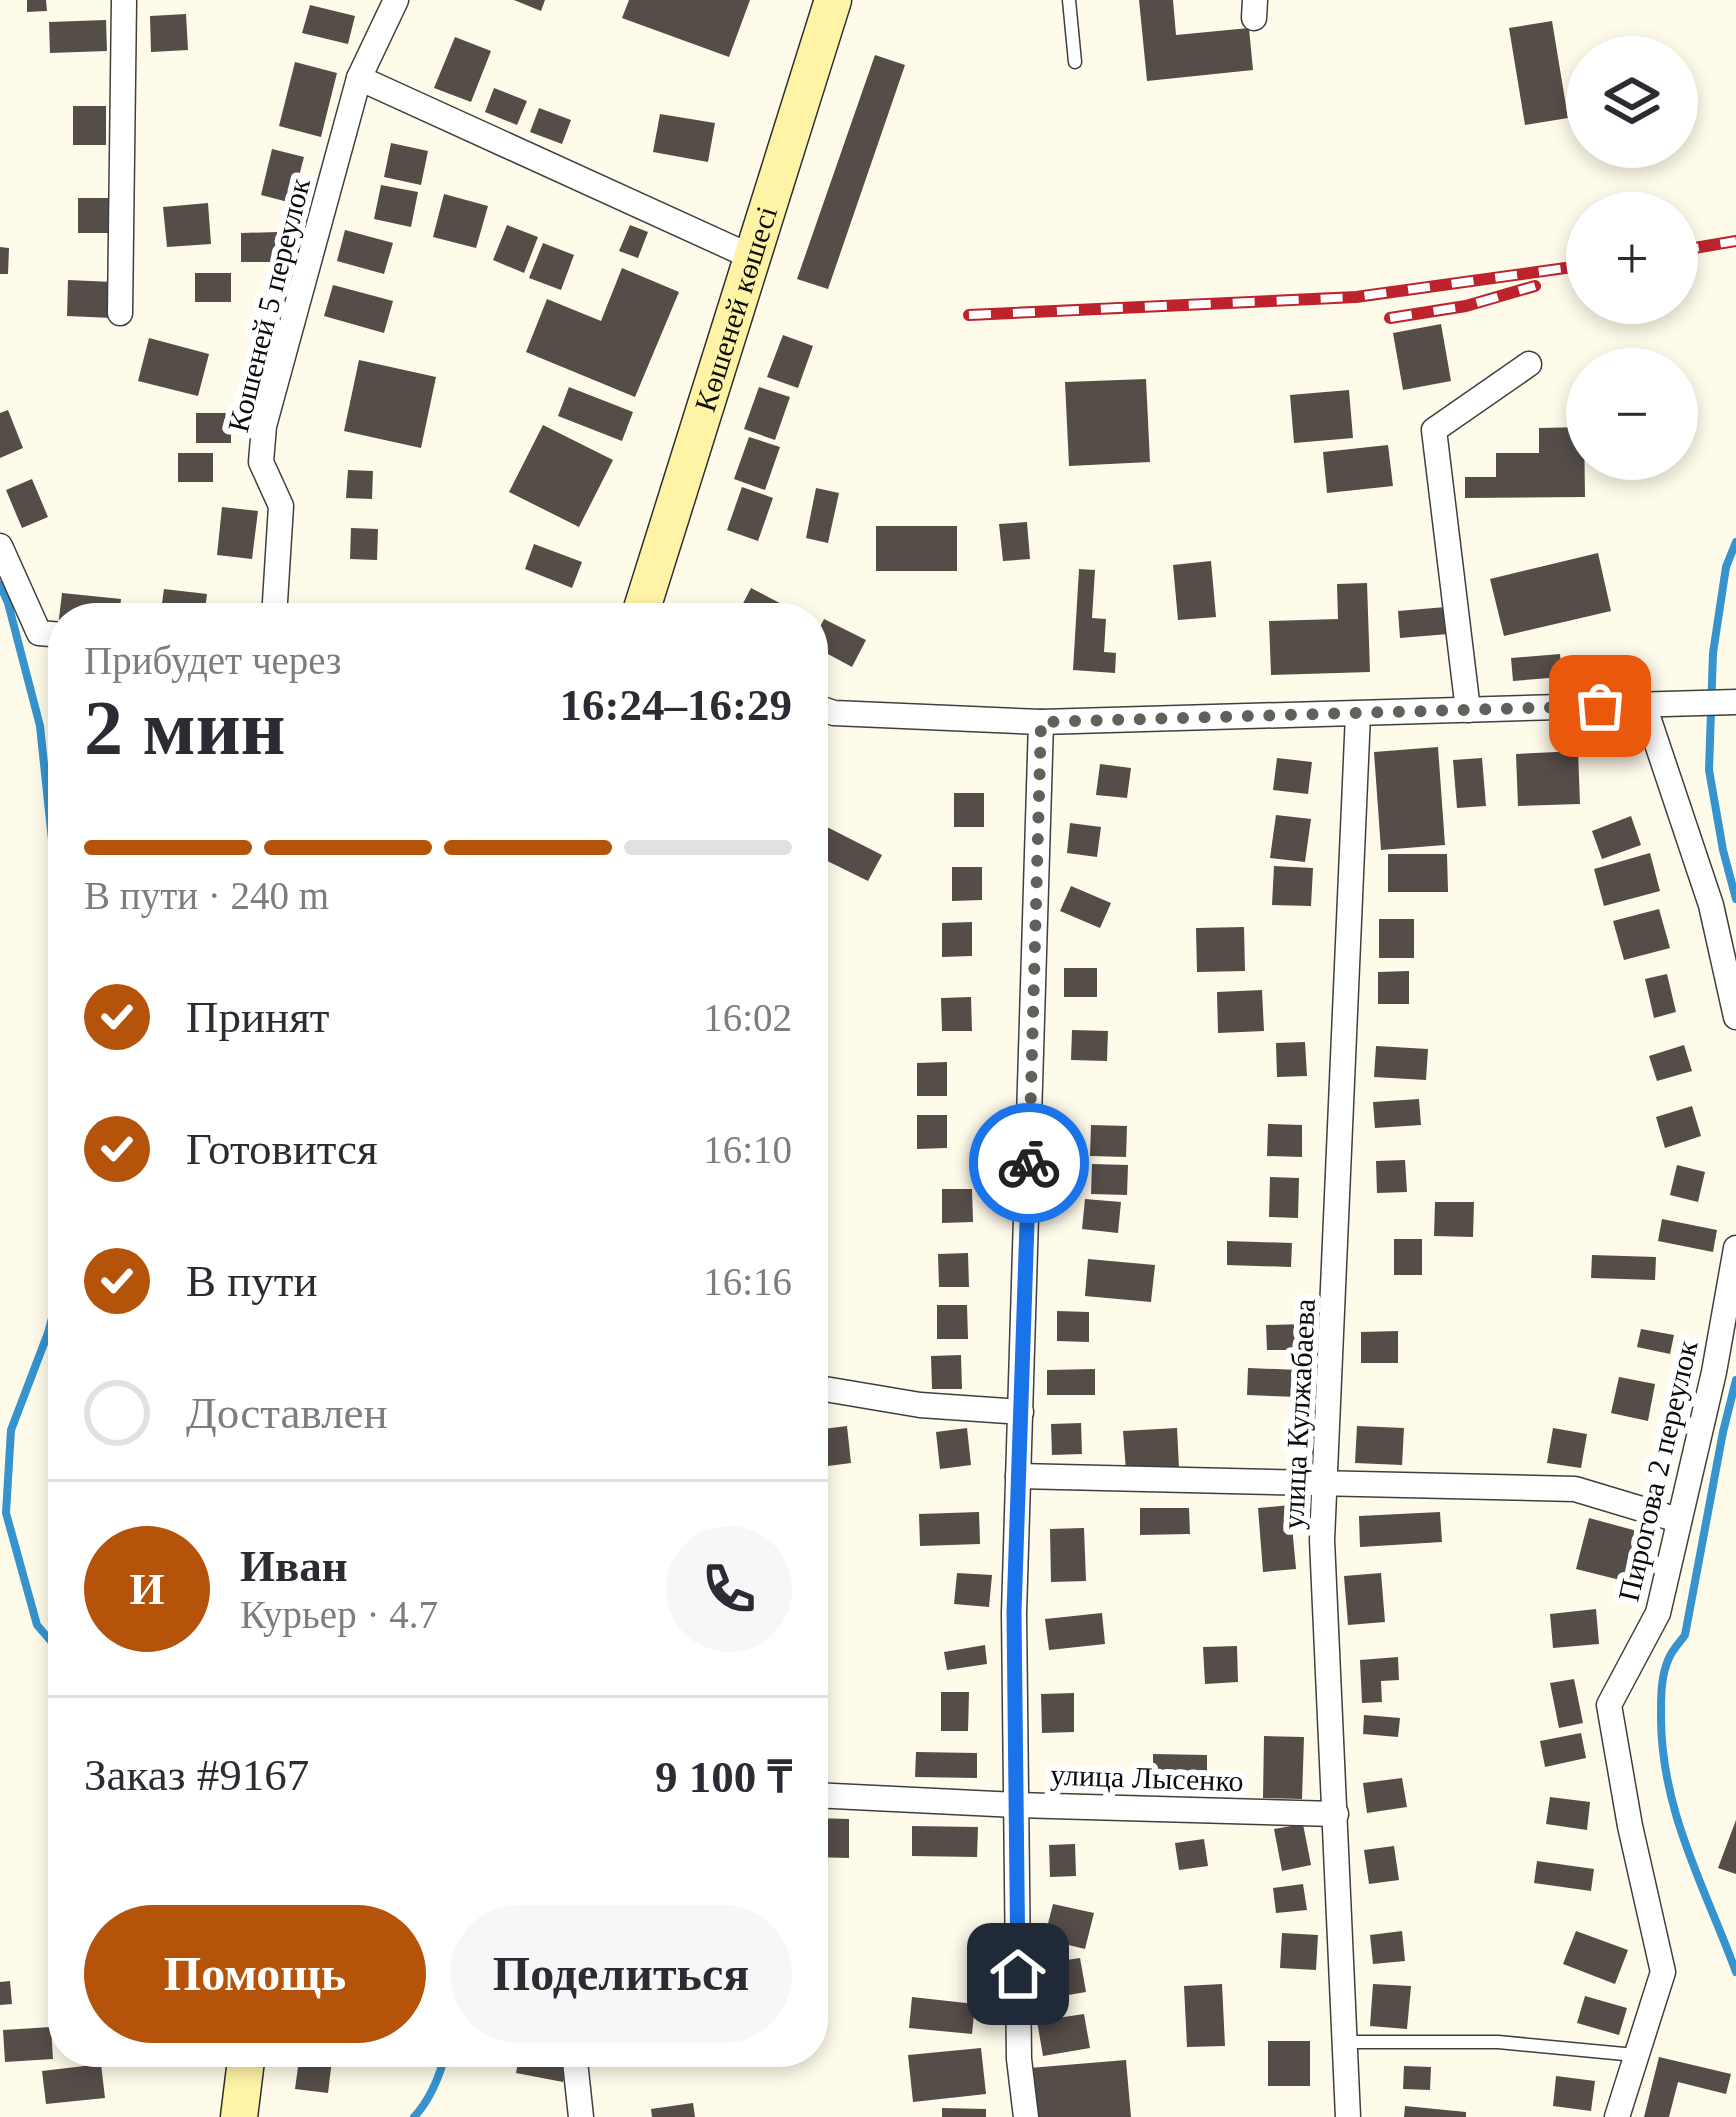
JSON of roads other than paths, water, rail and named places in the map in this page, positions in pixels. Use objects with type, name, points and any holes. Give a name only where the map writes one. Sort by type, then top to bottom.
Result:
[{"type":"main road","name":"Көшеней көшесі","points":[[644,603],[833,0]]},
{"type":"main road","points":[[239,2117],[245,2067]]},
{"type":"street","points":[[120,313],[124,0]]},
{"type":"street","name":"Кошеней 5 переулок","points":[[275,603],[281,506],[261,461],[264,426],[359,78],[395,0]]},
{"type":"street","points":[[359,78],[754,258]]},
{"type":"street","points":[[1468,710],[1434,430],[1529,364]]},
{"type":"street","points":[[0,546],[48,629]]},
{"type":"street","points":[[828,711],[1041,722],[1736,703]]},
{"type":"street","points":[[1644,705],[1711,905],[1736,1017]]},
{"type":"street","name":"улица Кулжабаева","points":[[1348,2117],[1322,1540],[1358,714]]},
{"type":"street","points":[[1026,2117],[1019,2059],[1014,1612],[1041,722]]},
{"type":"street","name":"Пирогова 2 переулок","points":[[1617,2117],[1663,1972],[1609,1705],[1658,1612],[1714,1372],[1736,1248]]},
{"type":"street","points":[[828,1390],[920,1405],[1021,1412]]},
{"type":"street","points":[[1018,1476],[1575,1490],[1678,1520]]},
{"type":"street","name":"улица Лысенко","points":[[828,1796],[1336,1814]]},
{"type":"street","points":[[576,2067],[581,2117]]},
{"type":"lane","points":[[1069,0],[1075,62]]},
{"type":"lane","points":[[1346,2042],[1498,2042],[1636,2056]]},
{"type":"waterway","points":[[1736,542],[1726,567],[1713,653],[1709,770],[1736,899]]},
{"type":"waterway","points":[[0,585],[40,726],[48,802]]},
{"type":"waterway","points":[[48,1333],[11,1430],[6,1513],[37,1625],[48,1638]]},
{"type":"waterway","points":[[1736,1380],[1685,1635],[1666,1665],[1661,1713],[1676,1814],[1736,1972]]},
{"type":"waterway","points":[[414,2117],[441,2067]]},
{"type":"railway","points":[[1698,247],[1736,241]]},
{"type":"railway","points":[[969,315],[1356,297],[1566,268]]},
{"type":"railway","points":[[1390,318],[1466,306],[1535,286]]}]
